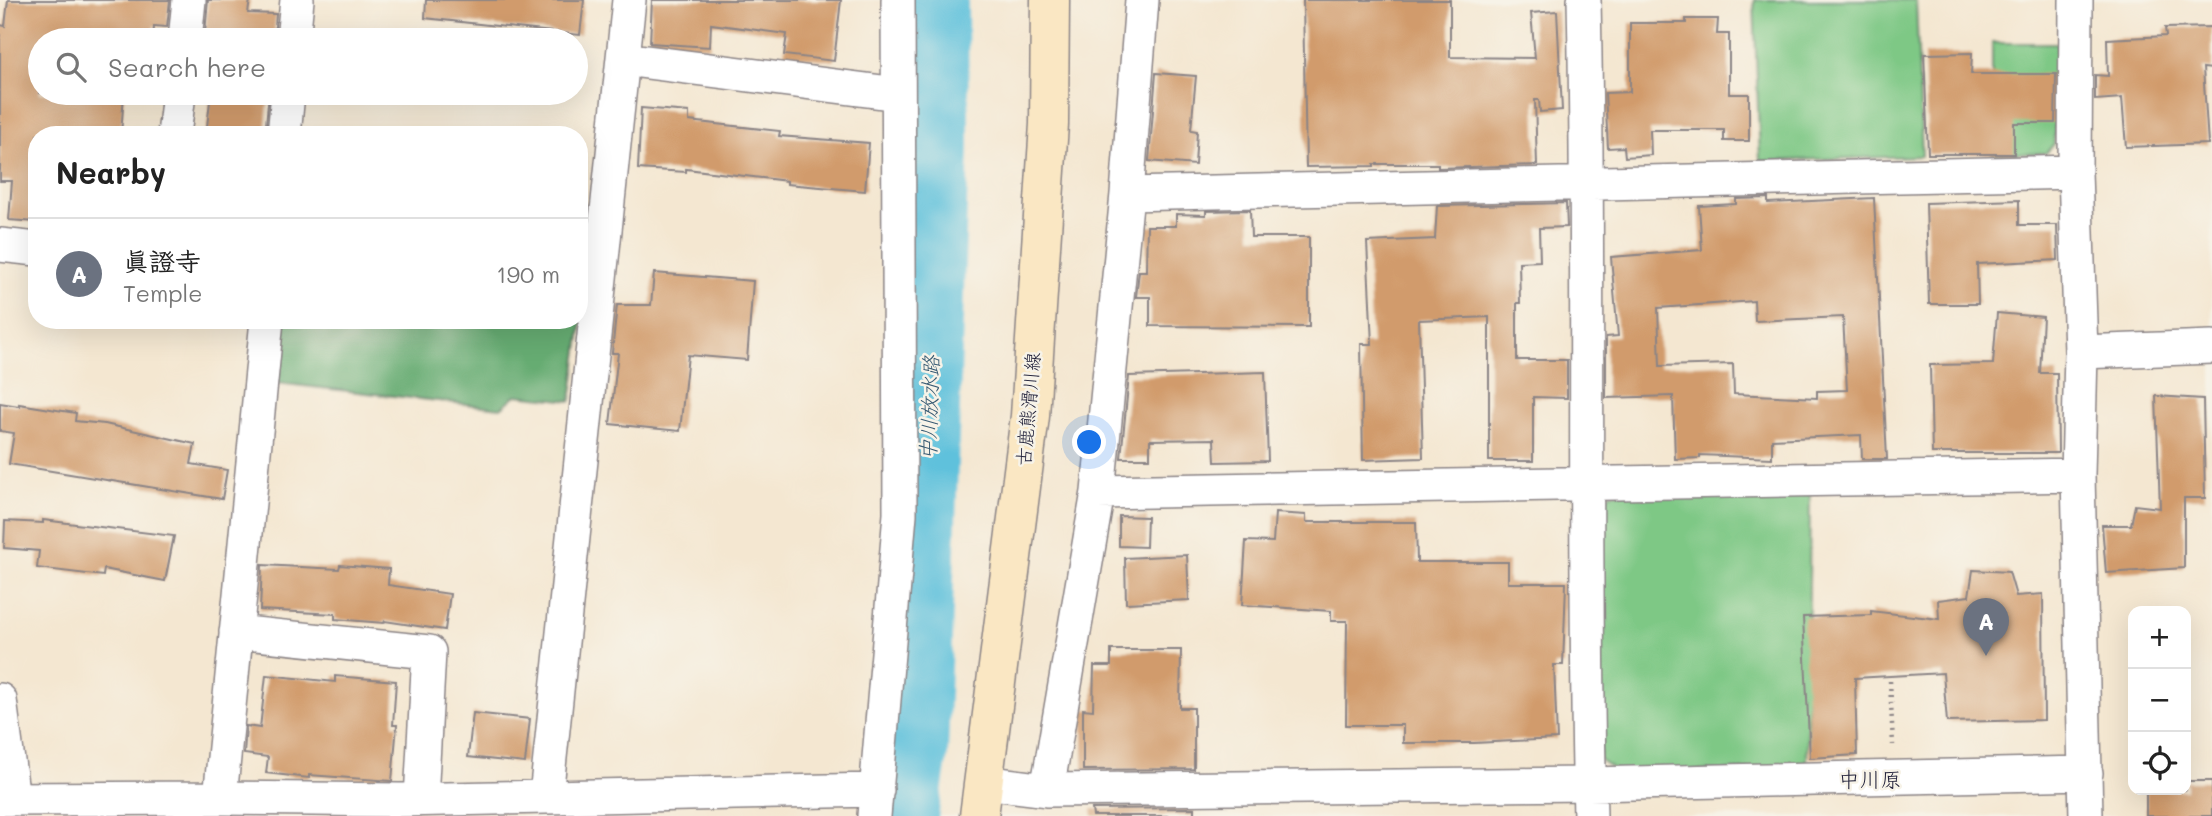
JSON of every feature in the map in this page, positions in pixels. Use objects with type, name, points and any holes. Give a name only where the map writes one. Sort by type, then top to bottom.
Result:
[{"type":"main road","name":"古鹿熊滑川線","points":[[981,799],[1030,416],[1049,124],[1050,0]]},
{"type":"street","points":[[186,28],[189,0]]},
{"type":"street","points":[[294,28],[297,0]]},
{"type":"street","points":[[588,307],[629,0]]},
{"type":"street","points":[[0,701],[7,799],[220,798],[406,805],[546,796],[876,803],[900,514],[898,0]]},
{"type":"street","points":[[1048,790],[1098,492],[1127,194],[1142,0]]},
{"type":"street","points":[[1584,0],[1588,183],[1585,485],[1589,800]]},
{"type":"street","points":[[2076,0],[2075,172],[2081,352],[2078,475],[2086,816]]},
{"type":"street","points":[[623,59],[898,94]]},
{"type":"street","points":[[175,126],[178,105]]},
{"type":"street","points":[[285,126],[287,105]]},
{"type":"street","points":[[1127,194],[2075,172]]},
{"type":"street","points":[[0,245],[28,248]]},
{"type":"street","points":[[220,798],[266,329]]},
{"type":"street","points":[[546,796],[586,329]]},
{"type":"street","points":[[2081,352],[2212,347]]},
{"type":"street","points":[[1098,492],[2078,475]]},
{"type":"street","points":[[236,632],[429,652],[406,805]]},
{"type":"street","points":[[981,799],[1048,790],[1589,800],[1894,777],[2087,774]]},
{"type":"path","points":[[1890,681],[1894,777]]},
{"type":"green space","points":[[1754,0],[1916,0],[1922,156],[1760,161]]},
{"type":"green space","points":[[1992,43],[2057,43],[2054,144],[2046,153],[1992,155]]},
{"type":"green space","points":[[282,329],[581,329],[571,401],[516,395],[501,408],[277,383]]},
{"type":"green space","points":[[1810,490],[1807,770],[1618,772],[1600,760],[1597,506],[1611,493]]},
{"type":"building","points":[[8,0],[170,0],[167,27],[28,28],[28,105],[123,105],[122,126],[28,126],[28,221],[9,220],[12,181],[0,181],[0,25],[5,26]]},
{"type":"building","points":[[208,0],[250,0],[248,13],[276,14],[275,28],[205,28]]},
{"type":"building","points":[[426,0],[584,0],[581,28],[516,28],[425,18]]},
{"type":"building","points":[[652,0],[841,0],[834,61],[784,55],[787,34],[711,24],[710,47],[650,43]]},
{"type":"building","points":[[1303,0],[1450,0],[1450,57],[1535,58],[1531,13],[1557,11],[1562,110],[1540,112],[1539,100],[1535,100],[1537,165],[1438,168],[1438,164],[1374,164],[1306,167]]},
{"type":"building","points":[[1686,19],[1718,19],[1717,34],[1729,34],[1729,94],[1749,94],[1749,141],[1724,141],[1724,130],[1650,130],[1651,155],[1625,157],[1624,147],[1608,148],[1605,93],[1630,92],[1630,23],[1686,23]]},
{"type":"building","points":[[2212,27],[2212,69],[2203,68],[2208,144],[2126,147],[2122,98],[2095,100],[2095,75],[2108,76],[2107,39],[2166,36],[2165,28]]},
{"type":"building","points":[[1972,53],[1971,74],[2056,74],[2055,123],[2014,123],[2014,154],[1928,154],[1924,54]]},
{"type":"building","points":[[1156,73],[1196,76],[1191,130],[1197,131],[1195,165],[1149,161]]},
{"type":"building","points":[[210,105],[268,105],[266,126],[207,126]]},
{"type":"building","points":[[641,108],[689,112],[689,121],[780,131],[779,136],[869,143],[865,191],[787,184],[787,181],[686,169],[686,172],[638,169]]},
{"type":"building","points":[[1768,198],[1768,203],[1874,198],[1887,459],[1862,459],[1861,435],[1772,439],[1772,458],[1700,455],[1700,458],[1675,459],[1673,396],[1606,398],[1606,337],[1618,336],[1611,257],[1702,250],[1699,206],[1736,204],[1736,199]],"holes":[[[1754,301],[1755,321],[1843,317],[1847,390],[1817,391],[1817,398],[1734,394],[1733,364],[1660,366],[1658,308]]]},
{"type":"building","points":[[2019,200],[2019,225],[2057,225],[2058,260],[1977,264],[1978,304],[1929,304],[1926,203]]},
{"type":"building","points":[[1566,203],[1567,227],[1539,228],[1540,261],[1519,262],[1517,360],[1567,360],[1567,398],[1533,397],[1533,461],[1489,461],[1489,317],[1419,320],[1423,458],[1363,460],[1361,344],[1372,344],[1367,242],[1435,239],[1437,206]]},
{"type":"building","points":[[1250,210],[1251,237],[1309,237],[1309,327],[1150,326],[1150,297],[1136,297],[1139,271],[1146,271],[1147,226],[1176,226],[1176,214],[1206,215],[1206,211]]},
{"type":"building","points":[[654,273],[753,281],[747,360],[688,355],[680,431],[610,424],[618,353],[612,353],[617,305],[651,305]]},
{"type":"building","points":[[1997,313],[2043,317],[2040,373],[2057,373],[2058,453],[1932,453],[1930,365],[1993,364]]},
{"type":"building","points":[[1265,372],[1268,461],[1215,462],[1214,439],[1150,440],[1150,458],[1121,458],[1129,376]]},
{"type":"building","points":[[2156,396],[2203,399],[2205,498],[2184,498],[2184,568],[2106,573],[2102,525],[2131,525],[2135,505],[2160,508]]},
{"type":"building","points":[[0,403],[76,413],[75,421],[105,424],[195,444],[191,464],[227,470],[222,499],[9,464],[14,433],[0,431]]},
{"type":"building","points":[[1275,513],[1306,515],[1306,522],[1416,522],[1417,562],[1508,562],[1508,583],[1566,583],[1563,665],[1554,665],[1557,739],[1403,743],[1403,725],[1346,725],[1347,621],[1331,621],[1331,611],[1242,605],[1246,541],[1273,542]]},
{"type":"building","points":[[1119,516],[1147,517],[1146,547],[1119,546]]},
{"type":"building","points":[[43,520],[174,536],[165,581],[104,569],[103,576],[37,568],[39,551],[4,548],[5,521],[43,523]]},
{"type":"building","points":[[1187,555],[1189,600],[1126,603],[1125,558]]},
{"type":"building","points":[[262,565],[339,569],[340,565],[389,569],[388,585],[450,594],[445,630],[385,621],[335,619],[335,614],[260,610]]},
{"type":"building","points":[[1973,570],[2009,572],[2016,596],[2043,594],[2044,720],[1947,722],[1943,673],[1855,678],[1857,755],[1810,758],[1803,617],[1871,615],[1871,611],[1939,619],[1938,600],[1969,596]]},
{"type":"building","points":[[1111,650],[1181,650],[1180,708],[1194,708],[1194,769],[1083,770],[1083,709],[1093,710],[1094,666],[1111,666]]},
{"type":"building","points":[[266,675],[335,682],[335,676],[396,681],[393,725],[397,725],[392,781],[309,775],[309,778],[266,773],[268,757],[244,754],[246,726],[260,728]]},
{"type":"building","points":[[473,713],[530,719],[525,763],[468,757]]},
{"type":"building","points":[[2191,781],[2212,781],[2212,816],[2146,816],[2146,795],[2191,795]]},
{"type":"building","points":[[1194,808],[1194,816],[1093,816],[1092,809]]},
{"type":"waterway","name":"中川放水路","points":[[908,816],[918,752],[939,146],[938,0]]},
{"type":"place","name":"眞證寺","points":[[1986,656]]},
{"type":"district","name":"中川原","points":[[1870,780]]}]
